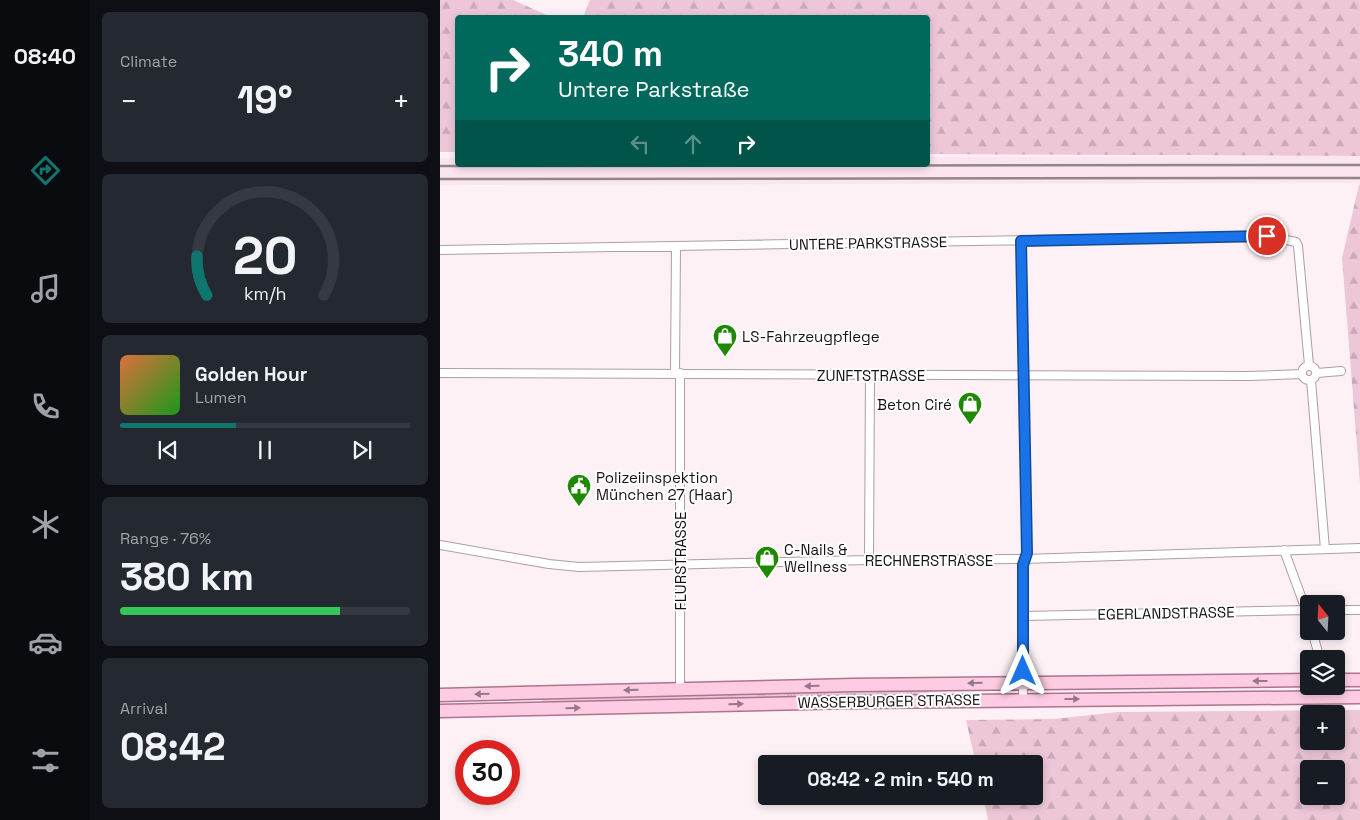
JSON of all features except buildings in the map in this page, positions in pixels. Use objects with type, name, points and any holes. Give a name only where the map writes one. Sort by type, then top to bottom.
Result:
[{"type":"main road","name":"WASSERBURGER STRASSE","points":[[440,695],[1024,683],[1300,680]]},
{"type":"main road","points":[[1345,680],[1360,680]]},
{"type":"main road","name":"WASSERBURGER STRASSE","points":[[440,711],[836,702],[1360,697]]},
{"type":"street","name":"UNTERE PARKSTRASSE","points":[[440,250],[1267,236],[1296,242],[1300,253],[1309,365]]},
{"type":"street","points":[[1021,241],[1027,553],[1024,559],[1023,700]]},
{"type":"street","name":"FLURSTRASSE","points":[[676,246],[680,689]]},
{"type":"street","points":[[1309,365],[1315,367],[1317,373],[1315,378],[1311,380],[1305,379],[1302,374],[1304,368],[1309,365]]},
{"type":"street","points":[[1317,373],[1341,371]]},
{"type":"street","name":"ZUNFTSTRASSE","points":[[440,373],[1270,376],[1302,374]]},
{"type":"street","points":[[869,560],[870,375]]},
{"type":"street","points":[[1311,380],[1325,549]]},
{"type":"street","name":"RECHNERSTRASSE","points":[[440,545],[564,566],[604,567],[869,560],[1024,559],[1360,548]]},
{"type":"street","points":[[1284,550],[1301,595]]},
{"type":"street","points":[[1345,610],[1360,610]]},
{"type":"street","name":"EGERLANDSTRASSE","points":[[1023,616],[1300,613]]},
{"type":"shaded area","points":[[1360,156],[1360,185],[1358,183],[440,185],[440,158],[455,158],[455,167],[930,167],[930,157]]},
{"type":"green space","points":[[440,0],[513,0],[547,15],[455,15],[455,152],[440,152]]},
{"type":"green space","points":[[590,0],[1360,0],[1360,156],[930,154],[930,15],[584,15]]},
{"type":"green space","points":[[1360,185],[1360,484],[1342,258]]},
{"type":"green space","points":[[997,688],[997,690],[945,690],[918,694],[545,703],[541,698]]},
{"type":"green space","points":[[1300,710],[1300,750],[1345,750],[1345,710],[1360,710],[1360,820],[988,820],[985,805],[1043,805],[1043,755],[974,755],[966,720],[1054,719],[1117,712]]},
{"type":"railway","points":[[930,165],[1360,165]]},
{"type":"railway","points":[[440,166],[455,166]]},
{"type":"railway","points":[[440,179],[1360,178]]},
{"type":"place","name":"LS-Fahrzeugpflege","points":[[725,357]]},
{"type":"place","name":"Beton Ciré","points":[[970,425]]},
{"type":"place","name":"Polizeiinspektion München 27 (Haar)","points":[[579,507]]},
{"type":"place","name":"C-Nails & Wellness","points":[[767,579]]},
{"type":"route","points":[[1023,671],[1023,565],[1027,553],[1021,241],[1267,236]]}]
